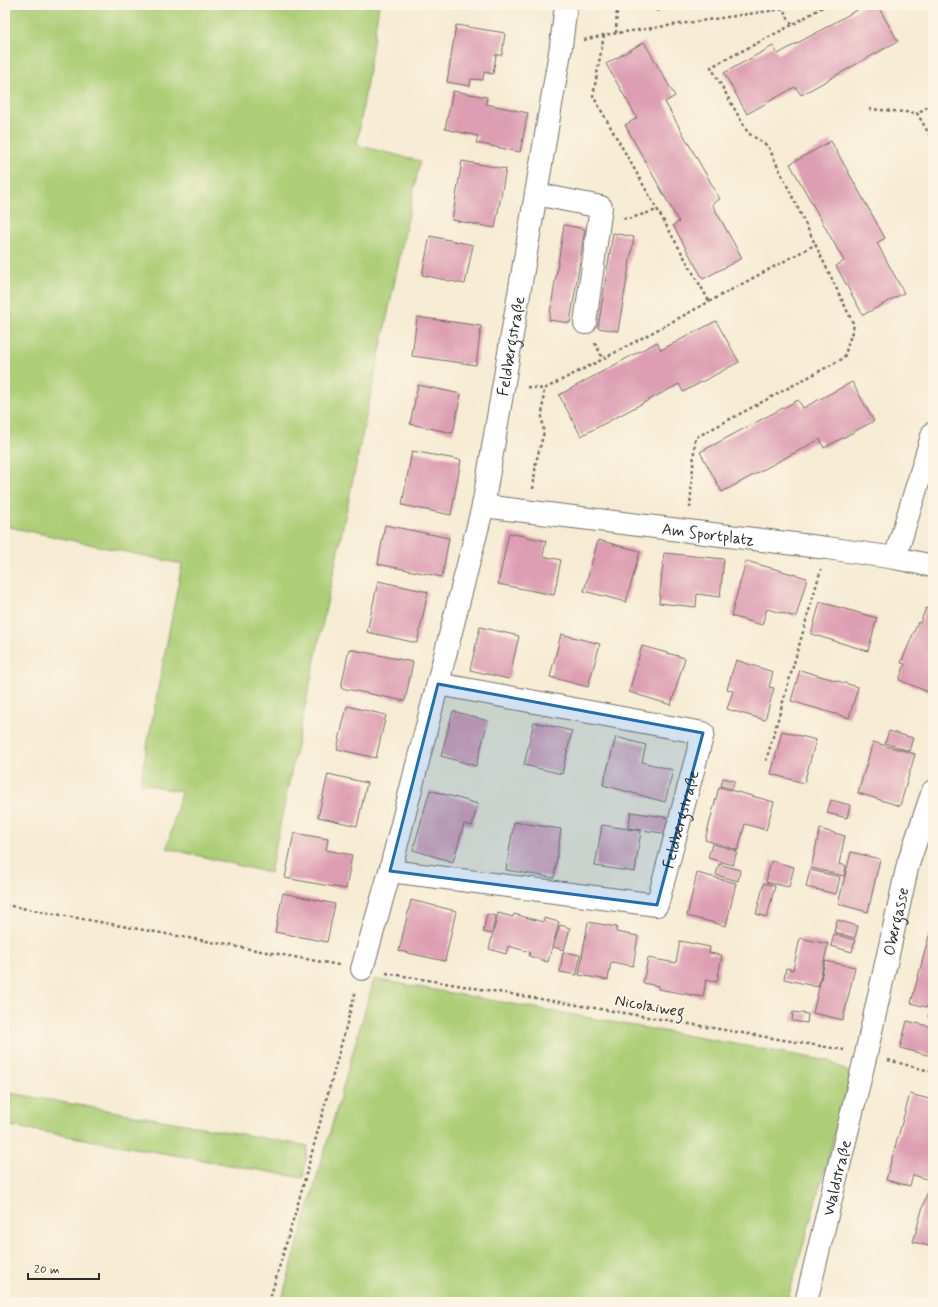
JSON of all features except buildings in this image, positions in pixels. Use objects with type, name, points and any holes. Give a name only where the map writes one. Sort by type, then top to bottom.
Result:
[{"type":"street","name":"Feldbergstraße","points":[[362,969],[390,871],[483,506],[561,46],[566,5]]},
{"type":"street","points":[[536,194],[601,207],[585,323]]},
{"type":"street","points":[[894,558],[933,432]]},
{"type":"street","name":"Am Sportplatz","points":[[483,506],[827,548],[894,558],[933,566]]},
{"type":"street","name":"Feldbergstraße","points":[[390,871],[657,906],[703,733],[438,684]]},
{"type":"street","name":"Obergasse","points":[[866,1054],[908,864],[933,791]]},
{"type":"street","name":"Waldstraße","points":[[806,1302],[866,1054]]},
{"type":"path","points":[[616,33],[617,5]]},
{"type":"path","points":[[816,5],[818,10]]},
{"type":"path","points":[[689,531],[695,438],[844,358],[854,325],[768,146],[748,133],[711,67],[792,25],[826,5]]},
{"type":"path","points":[[561,46],[604,35],[783,9],[792,25]]},
{"type":"path","points":[[604,35],[593,96],[709,301]]},
{"type":"path","points":[[869,109],[917,113],[933,104]]},
{"type":"path","points":[[917,113],[933,141]]},
{"type":"path","points":[[600,214],[628,219],[657,210]]},
{"type":"path","points":[[504,385],[544,389],[603,359],[816,244]]},
{"type":"path","points":[[530,512],[536,462],[544,432],[542,417],[544,389]]},
{"type":"path","points":[[766,761],[827,548]]},
{"type":"path","name":"Nicolaiweg","points":[[5,905],[362,969],[866,1054],[933,1072]]},
{"type":"path","points":[[269,1302],[301,1193],[362,969]]},
{"type":"highlighted area","points":[[438,684],[703,733],[657,905],[390,871]]},
{"type":"green space","points":[[5,5],[379,5],[357,145],[420,161],[270,873],[167,848],[181,792],[140,783],[182,564],[5,526]]},
{"type":"green space","points":[[374,979],[829,1061],[852,1074],[787,1302],[281,1302]]},
{"type":"green space","points":[[5,1092],[308,1146],[303,1178],[5,1125]]}]
